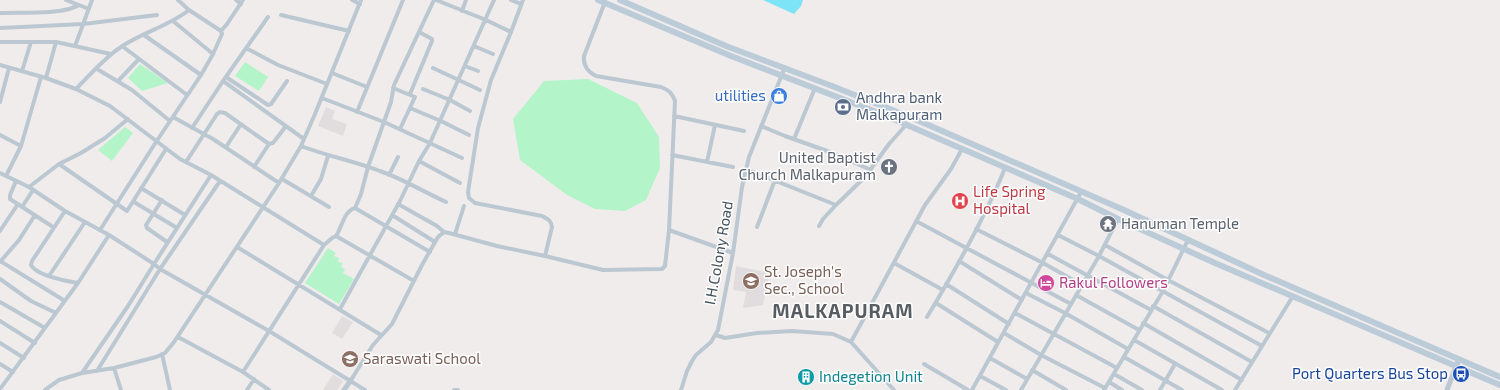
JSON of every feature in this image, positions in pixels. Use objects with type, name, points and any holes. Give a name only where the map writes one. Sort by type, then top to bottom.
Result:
[{"type":"main road","points":[[598,0],[605,1],[731,56],[884,115],[1078,199],[1215,263],[1500,385]]},
{"type":"main road","points":[[620,0],[726,46],[848,92],[1081,192],[1264,275],[1500,377]]},
{"type":"street","points":[[66,0],[89,9]]},
{"type":"street","points":[[75,46],[92,0]]},
{"type":"street","points":[[100,230],[172,117],[201,76],[222,34],[178,0]]},
{"type":"street","points":[[220,31],[227,24],[242,2],[236,0]]},
{"type":"street","points":[[45,390],[59,380],[82,373],[114,368],[162,354],[178,338],[279,183],[301,146],[322,98],[360,2],[352,0]]},
{"type":"street","points":[[357,112],[404,0]]},
{"type":"street","points":[[243,372],[324,245],[336,236],[350,210],[355,208],[362,194],[368,167],[391,102],[393,88],[435,0],[462,12],[486,20],[511,32]]},
{"type":"street","points":[[462,12],[466,0]]},
{"type":"street","points":[[340,309],[398,204],[407,183],[441,121],[494,0]]},
{"type":"street","points":[[511,0],[522,2],[491,80],[480,124],[468,192],[469,198],[475,203],[542,216],[548,219],[551,222],[552,227],[545,256]]},
{"type":"street","points":[[398,204],[437,226],[444,232],[497,246],[610,271],[662,269],[666,262],[675,101],[673,94],[669,90],[661,87],[596,76],[589,72],[584,64],[585,51],[605,1]]},
{"type":"street","points":[[0,13],[63,10],[75,8],[79,5]]},
{"type":"street","points":[[76,89],[111,54],[122,46],[173,21],[189,10]]},
{"type":"street","points":[[0,28],[83,24],[156,15]]},
{"type":"street","points":[[281,15],[349,31]]},
{"type":"street","points":[[192,128],[268,17]]},
{"type":"street","points":[[173,21],[213,54]]},
{"type":"street","points":[[410,94],[432,41],[432,39],[419,32]]},
{"type":"street","points":[[144,35],[201,76]]},
{"type":"street","points":[[0,42],[56,42],[111,54]]},
{"type":"street","points":[[22,71],[31,42]]},
{"type":"street","points":[[6,176],[20,146],[56,42]]},
{"type":"street","points":[[122,46],[187,95]]},
{"type":"street","points":[[474,46],[493,54]]},
{"type":"street","points":[[246,48],[283,67],[327,84]]},
{"type":"street","points":[[118,81],[139,59]]},
{"type":"street","points":[[0,65],[43,77],[76,89],[110,106],[156,142],[186,162],[220,180],[324,245]]},
{"type":"street","points":[[465,66],[478,71]]},
{"type":"street","points":[[0,102],[9,68]]},
{"type":"street","points":[[432,68],[480,90]]},
{"type":"street","name":"I.H.Colony Road","points":[[716,335],[733,253],[749,157],[785,68]]},
{"type":"street","points":[[96,69],[118,81],[143,98],[170,121]]},
{"type":"street","points":[[332,73],[367,87]]},
{"type":"street","points":[[226,77],[268,105],[271,104],[287,81]]},
{"type":"street","points":[[223,81],[304,139]]},
{"type":"street","points":[[393,88],[415,97],[400,129]]},
{"type":"street","points":[[794,139],[815,88]]},
{"type":"street","points":[[423,89],[450,100],[470,111]]},
{"type":"street","points":[[844,100],[848,92]]},
{"type":"street","points":[[322,98],[384,122],[462,158]]},
{"type":"street","points":[[410,108],[441,121],[468,135]]},
{"type":"street","points":[[186,162],[203,134],[220,112],[225,113],[269,144]]},
{"type":"street","points":[[674,116],[744,131]]},
{"type":"street","points":[[172,117],[226,147],[279,183]]},
{"type":"street","points":[[28,187],[59,164],[106,138],[128,119]]},
{"type":"street","points":[[226,147],[241,124]]},
{"type":"street","points":[[707,162],[714,125]]},
{"type":"street","points":[[819,226],[871,170],[889,144],[906,125]]},
{"type":"street","points":[[254,167],[269,144],[274,143],[286,126]]},
{"type":"street","points":[[761,126],[830,152],[871,170]]},
{"type":"street","points":[[0,135],[20,146]]},
{"type":"street","points":[[301,146],[389,175],[446,202]]},
{"type":"street","points":[[59,164],[127,211],[166,149]]},
{"type":"street","points":[[851,342],[925,205],[951,169],[962,149]]},
{"type":"street","points":[[672,155],[733,167]]},
{"type":"street","points":[[311,196],[321,179],[328,156]]},
{"type":"street","points":[[389,175],[398,157]]},
{"type":"street","points":[[419,161],[460,183]]},
{"type":"street","points":[[927,317],[967,247],[994,195],[1005,168]]},
{"type":"street","points":[[746,169],[836,206]]},
{"type":"street","points":[[0,173],[28,187],[65,211],[109,235],[160,269],[268,331],[351,380],[365,390]]},
{"type":"street","points":[[82,373],[128,306],[167,242],[211,175]]},
{"type":"street","points":[[282,178],[330,207]]},
{"type":"street","points":[[97,371],[160,269],[220,180]]},
{"type":"street","points":[[757,227],[775,180]]},
{"type":"street","points":[[16,181],[10,198],[54,227]]},
{"type":"street","points":[[141,188],[185,215]]},
{"type":"street","points":[[22,207],[33,190]]},
{"type":"street","points":[[972,390],[1081,192]]},
{"type":"street","points":[[162,200],[146,225],[147,228],[167,242]]},
{"type":"street","points":[[134,202],[177,228]]},
{"type":"street","points":[[0,231],[18,204]]},
{"type":"street","points":[[455,234],[464,206]]},
{"type":"street","points":[[355,208],[430,252]]},
{"type":"street","points":[[65,211],[31,263],[32,268],[49,276],[59,280],[78,283]]},
{"type":"street","points":[[36,215],[19,240],[0,262],[65,301]]},
{"type":"street","points":[[392,215],[435,242]]},
{"type":"street","points":[[1021,390],[1099,256],[1118,219]]},
{"type":"street","points":[[916,221],[1071,304]]},
{"type":"street","points":[[49,276],[85,222]]},
{"type":"street","points":[[976,229],[1082,285]]},
{"type":"street","points":[[668,230],[733,253]]},
{"type":"street","points":[[344,390],[381,335],[392,324],[435,242],[444,232]]},
{"type":"street","points":[[0,390],[78,283],[109,235]]},
{"type":"street","points":[[1058,235],[1262,346]]},
{"type":"street","points":[[336,236],[414,281]]},
{"type":"street","points":[[1004,333],[1041,355],[1105,389],[1163,291],[1188,240]]},
{"type":"street","points":[[1105,244],[1168,280],[1270,333]]},
{"type":"street","points":[[237,247],[381,335]]},
{"type":"street","points":[[1048,254],[1252,362]]},
{"type":"street","points":[[959,261],[1022,300]]},
{"type":"street","points":[[894,263],[943,290]]},
{"type":"street","points":[[0,279],[31,301],[56,313]]},
{"type":"street","points":[[946,284],[1009,324]]},
{"type":"street","points":[[1026,293],[1065,313],[1128,349]]},
{"type":"street","points":[[1076,295],[1139,330]]},
{"type":"street","points":[[1235,390],[1293,296]]},
{"type":"street","points":[[0,302],[45,328]]},
{"type":"street","points":[[936,303],[998,342]]},
{"type":"street","points":[[1015,313],[1117,368]]},
{"type":"street","points":[[0,321],[34,343]]},
{"type":"street","points":[[1143,323],[1242,380]]},
{"type":"street","points":[[681,390],[692,361],[716,335],[725,338],[757,333],[792,331],[833,334],[851,342],[894,390]]},
{"type":"street","points":[[178,338],[243,372],[269,390]]},
{"type":"street","points":[[1134,340],[1222,390]]},
{"type":"street","points":[[0,343],[24,358]]},
{"type":"street","points":[[162,354],[170,390]]},
{"type":"street","points":[[1124,357],[1182,390]]},
{"type":"street","points":[[990,358],[1027,379]]},
{"type":"street","points":[[1447,390],[1459,359]]},
{"type":"street","points":[[0,364],[13,372]]},
{"type":"street","points":[[924,364],[968,390]]},
{"type":"street","points":[[1160,390],[1175,364]]},
{"type":"street","points":[[114,368],[121,390]]},
{"type":"street","points":[[1032,370],[1066,390]]},
{"type":"street","points":[[1114,374],[1142,390]]},
{"type":"street","points":[[980,376],[1006,390]]},
{"type":"street","points":[[247,390],[254,379]]},
{"type":"street","points":[[1109,382],[1122,390]]},
{"type":"shaded area","points":[[326,107],[335,111],[332,119],[347,124],[343,136],[318,126]]},
{"type":"shaded area","name":"St. Joseph's Sec., School","points":[[736,266],[770,273],[763,305],[743,308],[746,292],[733,290]]},
{"type":"shaded area","points":[[342,316],[353,322],[342,339],[332,333]]},
{"type":"shaded area","points":[[333,374],[343,381],[337,390],[323,390]]},
{"type":"green space","points":[[245,62],[268,77],[259,91],[235,76]]},
{"type":"green space","points":[[140,64],[168,83],[142,91],[128,78]]},
{"type":"green space","points":[[588,79],[637,103],[659,137],[660,168],[646,200],[625,211],[595,209],[567,195],[520,160],[513,119],[544,81]]},
{"type":"green space","points":[[125,127],[133,133],[112,161],[98,150]]},
{"type":"green space","points":[[328,248],[336,253],[334,256],[339,258],[338,262],[343,263],[341,267],[345,269],[343,273],[354,279],[339,304],[305,283]]},
{"type":"water","points":[[763,0],[803,0],[801,6],[794,14]]},
{"type":"place","name":"utilities","points":[[779,96]]},
{"type":"place","name":"Andhra bank Malkapuram","points":[[843,107]]},
{"type":"place","name":"United Baptist Church Malkapuram","points":[[889,167]]},
{"type":"place","name":"Life Spring Hospital","points":[[960,201]]},
{"type":"place","name":"Hanuman Temple","points":[[1108,224]]},
{"type":"place","name":"St. Joseph's Sec., School","points":[[751,281]]},
{"type":"place","name":"Rakul Followers","points":[[1046,283]]},
{"type":"place","name":"Saraswati School","points":[[350,359]]},
{"type":"place","name":"Port Quarters Bus Stop","points":[[1461,374]]},
{"type":"place","name":"Indegetion Unit","points":[[806,377]]},
{"type":"district","name":"MALKAPURAM","points":[[843,311]]}]
